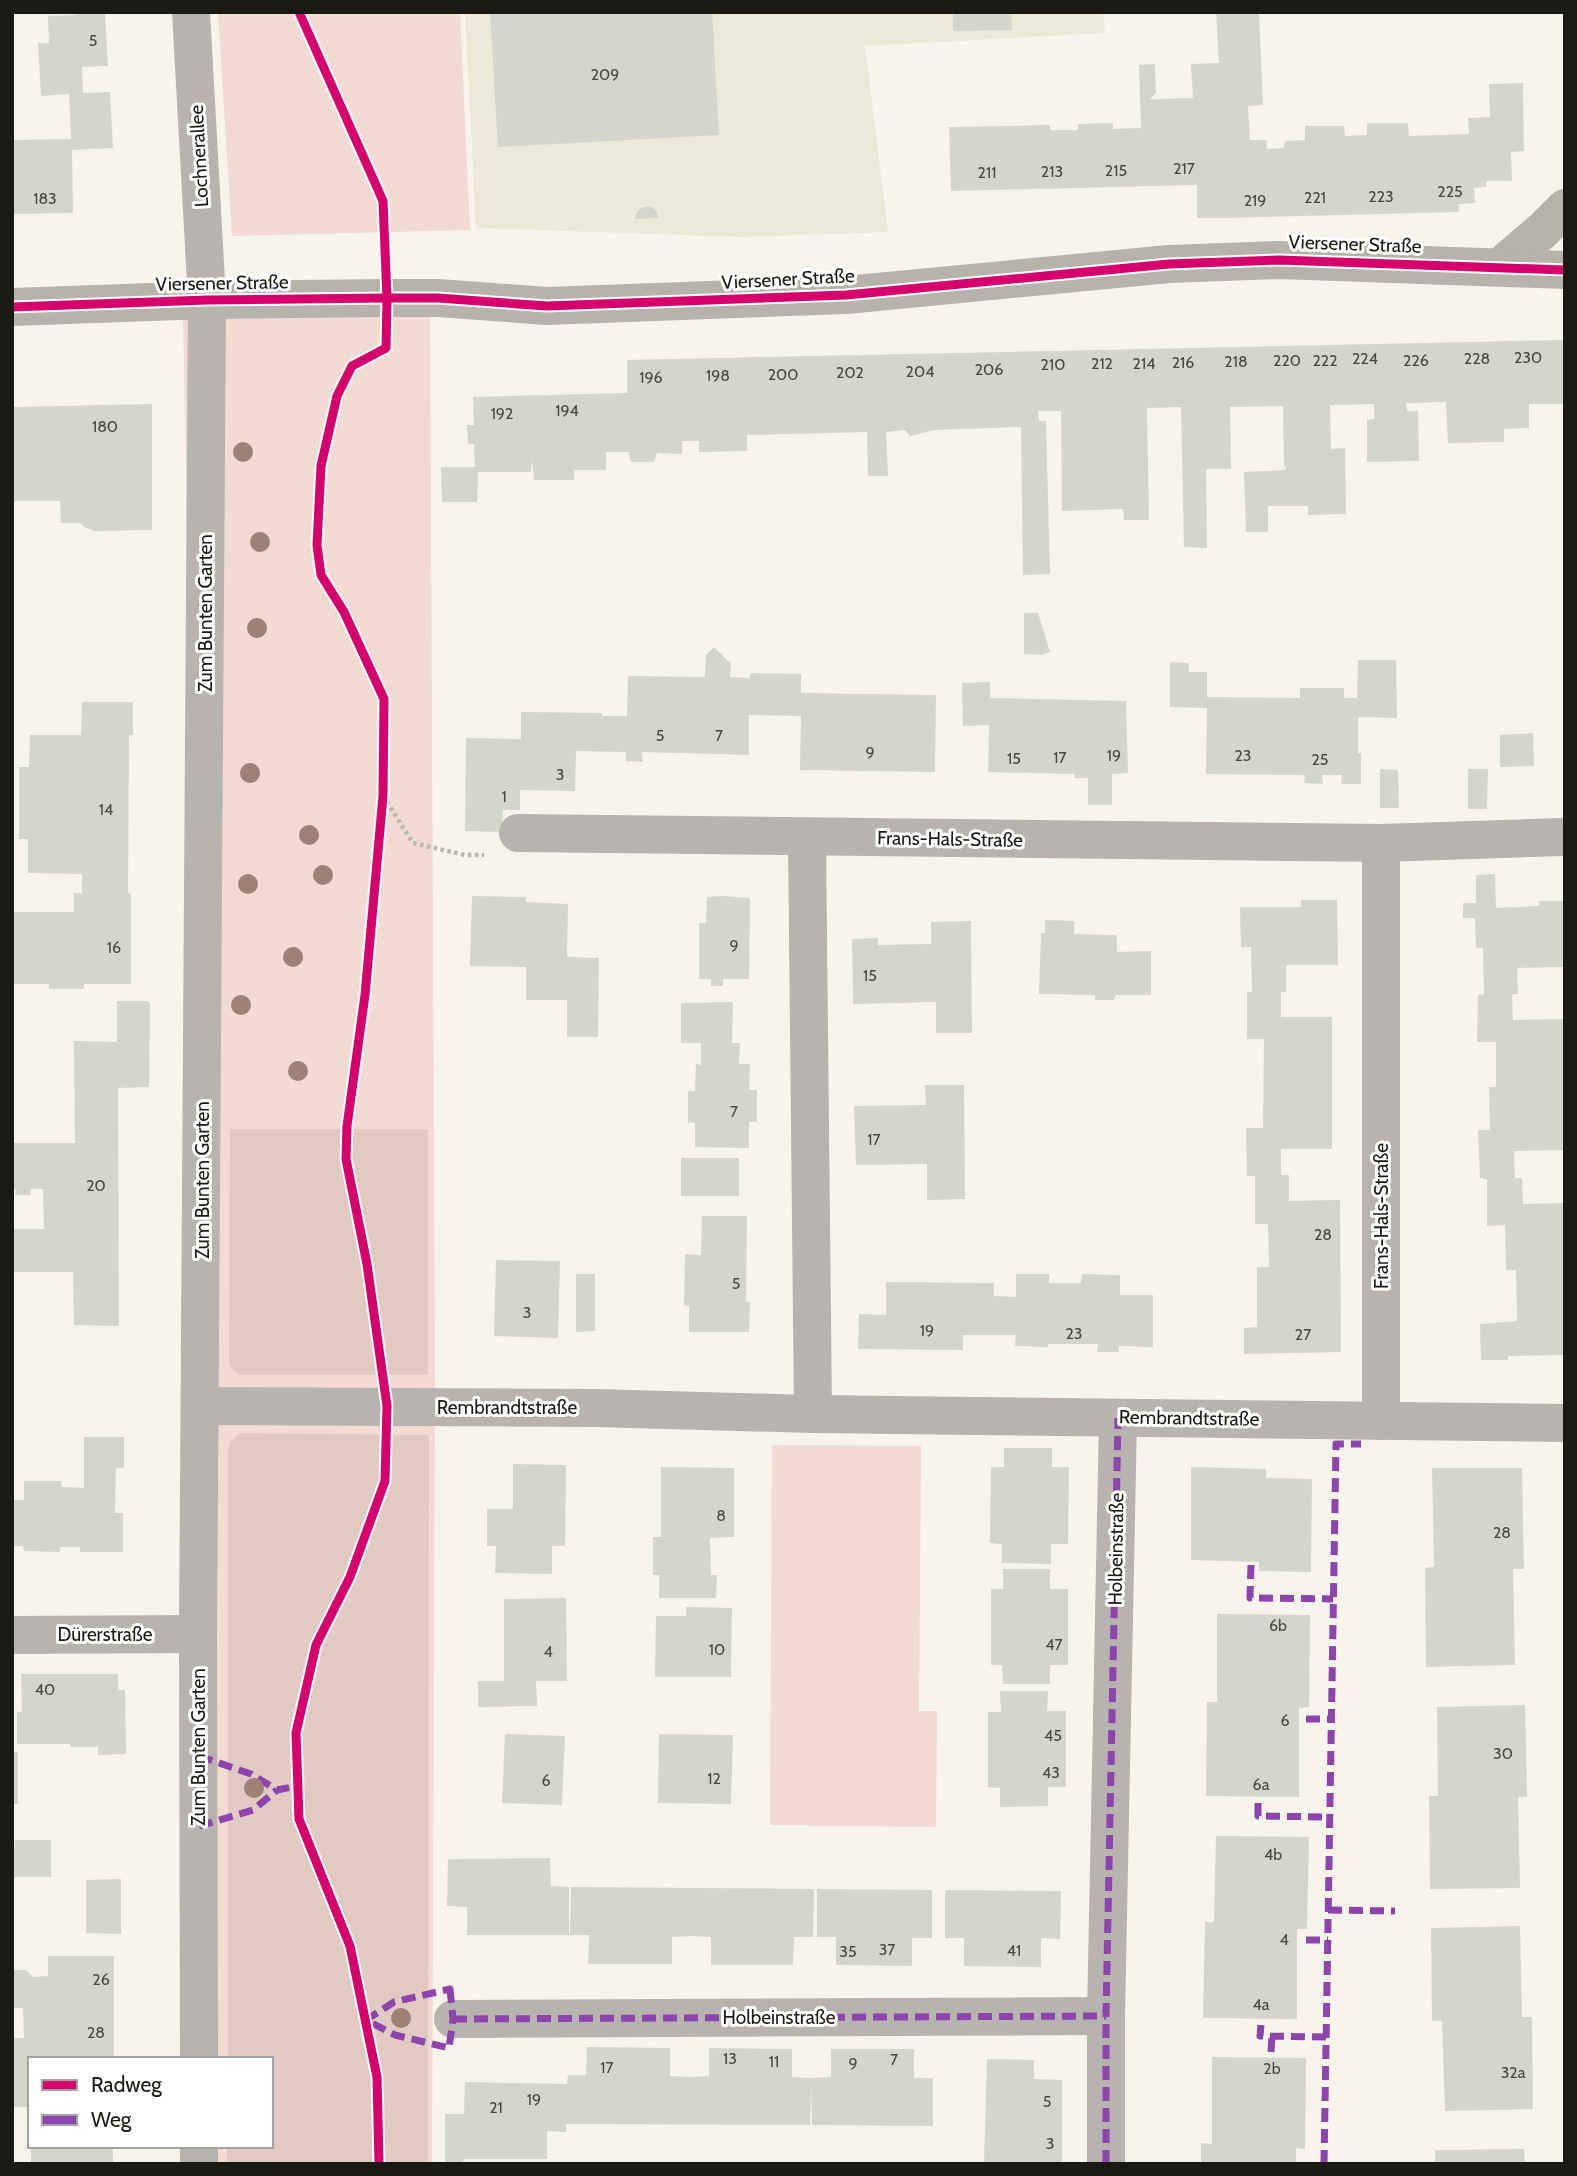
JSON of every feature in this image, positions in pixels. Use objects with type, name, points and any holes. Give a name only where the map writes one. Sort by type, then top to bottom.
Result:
[{"type":"main road","points":[[1500,266],[1565,208]]},
{"type":"main road","name":"Viersener Straße","points":[[12,307],[207,300],[438,298],[547,306],[846,295],[1183,263],[1280,260],[1565,270]]},
{"type":"street","name":"Lochnerallee","points":[[191,12],[207,300]]},
{"type":"street","name":"Zum Bunten Garten","points":[[199,2057],[198,1634],[207,300]]},
{"type":"street","name":"Frans-Hals-Straße","points":[[518,833],[1381,844],[1562,837]]},
{"type":"street","points":[[807,838],[813,1414]]},
{"type":"street","name":"Frans-Hals-Straße","points":[[1381,844],[1381,1421]]},
{"type":"street","name":"Rembrandtstraße","points":[[201,1406],[596,1408],[813,1414],[1565,1423]]},
{"type":"street","name":"Holbeinstraße","points":[[1106,2164],[1106,2016],[1118,1418]]},
{"type":"street","name":"Dürerstraße","points":[[12,1635],[198,1634]]},
{"type":"street","name":"Holbeinstraße","points":[[453,2019],[1106,2016]]},
{"type":"path","points":[[383,796],[413,843],[464,855],[502,854],[518,833]]},
{"type":"shaded area","points":[[218,12],[460,12],[470,230],[232,236]]},
{"type":"shaded area","points":[[465,12],[1103,12],[1105,33],[865,46],[888,232],[740,237],[476,228]]},
{"type":"shaded area","points":[[430,311],[435,1375],[432,2164],[218,2164],[218,2148],[273,2148],[273,2057],[216,2057],[183,315]]},
{"type":"shaded area","points":[[230,1129],[428,1129],[428,1375],[241,1375],[234,1371],[229,1363]]},
{"type":"shaded area","points":[[240,1433],[429,1435],[428,2164],[227,2164],[227,2148],[273,2148],[273,2057],[228,2057],[228,1449],[232,1440]]},
{"type":"shaded area","points":[[772,1445],[921,1446],[919,1711],[937,1711],[936,1827],[770,1825]]},
{"type":"building","points":[[76,12],[105,13],[108,66],[82,67],[83,93],[110,92],[113,148],[72,150],[73,213],[12,214],[12,140],[71,139],[69,94],[41,96],[38,43],[49,43],[48,16],[76,15]]},
{"type":"building","points":[[490,12],[712,12],[719,135],[498,147]]},
{"type":"building","points":[[953,12],[1011,12],[1012,30],[953,31]]},
{"type":"building","points":[[1216,12],[1259,12],[1263,105],[1248,106],[1250,140],[1266,140],[1267,149],[1284,148],[1285,141],[1305,140],[1305,126],[1344,126],[1345,136],[1367,135],[1367,123],[1408,123],[1409,136],[1469,134],[1468,118],[1490,117],[1489,84],[1523,83],[1524,151],[1511,152],[1512,181],[1486,181],[1486,187],[1474,188],[1475,203],[1458,204],[1459,212],[1225,218],[1197,218],[1197,185],[951,191],[949,127],[1050,125],[1050,130],[1078,130],[1078,124],[1113,123],[1113,129],[1141,128],[1139,65],[1155,64],[1156,93],[1150,99],[1193,98],[1191,64],[1219,63]]},
{"type":"building","points":[[643,207],[651,207],[659,218],[635,219],[637,212]]},
{"type":"building","points":[[1565,340],[1565,407],[1562,404],[1529,404],[1529,428],[1504,429],[1504,442],[1448,443],[1446,402],[1406,403],[1407,411],[1418,411],[1419,461],[1367,462],[1367,420],[1374,419],[1374,404],[1330,405],[1331,449],[1345,448],[1346,514],[1308,515],[1308,506],[1268,506],[1268,532],[1246,532],[1244,472],[1286,470],[1283,406],[1230,407],[1231,469],[1206,469],[1207,548],[1184,547],[1181,407],[1147,408],[1149,520],[1124,520],[1123,509],[1062,511],[1061,411],[1038,411],[1039,421],[1046,421],[1050,574],[1023,575],[1021,427],[934,430],[910,436],[905,430],[886,432],[888,476],[868,476],[867,432],[747,435],[747,451],[699,452],[699,441],[682,441],[682,454],[657,453],[654,462],[631,462],[629,452],[606,452],[606,470],[574,470],[574,480],[534,480],[532,460],[531,472],[478,472],[477,502],[442,502],[441,467],[475,467],[474,444],[468,444],[467,425],[474,425],[473,397],[627,393],[627,360]]},
{"type":"building","points":[[152,404],[152,530],[94,531],[81,523],[61,523],[60,501],[12,501],[12,407]]},
{"type":"building","points":[[1024,613],[1038,613],[1050,652],[1041,655],[1024,654]]},
{"type":"building","points":[[714,647],[731,664],[730,677],[750,678],[751,673],[801,674],[801,693],[936,695],[935,772],[800,770],[801,716],[749,715],[749,755],[642,752],[643,762],[626,761],[626,752],[576,751],[575,791],[520,790],[520,810],[503,810],[502,832],[465,831],[466,738],[521,739],[521,712],[627,716],[628,676],[705,677],[706,655]]},
{"type":"building","points":[[1358,660],[1396,660],[1397,718],[1358,717],[1361,784],[1341,784],[1342,775],[1322,775],[1323,784],[1304,783],[1305,775],[1206,774],[1207,708],[1170,707],[1170,662],[1189,663],[1189,672],[1207,672],[1207,697],[1300,698],[1300,688],[1344,688],[1344,698],[1357,698]]},
{"type":"building","points":[[990,682],[990,698],[1126,701],[1128,773],[1112,774],[1112,805],[1088,805],[1088,778],[1074,778],[1075,774],[988,772],[989,725],[963,726],[962,683]]},
{"type":"building","points":[[82,702],[133,702],[133,735],[129,735],[128,894],[131,893],[131,984],[84,984],[84,989],[49,989],[49,984],[12,984],[12,912],[74,912],[74,893],[82,893],[82,874],[28,873],[28,839],[19,839],[19,767],[29,767],[30,735],[81,735]]},
{"type":"building","points":[[1533,733],[1534,766],[1500,767],[1500,735]]},
{"type":"building","points":[[1380,769],[1398,770],[1399,808],[1380,808]]},
{"type":"building","points":[[1468,769],[1488,769],[1487,809],[1468,809]]},
{"type":"building","points":[[1495,874],[1496,908],[1539,906],[1539,901],[1565,901],[1565,967],[1517,968],[1518,994],[1512,994],[1513,1020],[1564,1019],[1565,1150],[1515,1151],[1514,1157],[1515,1178],[1522,1178],[1523,1204],[1565,1203],[1565,1355],[1508,1356],[1508,1360],[1481,1360],[1480,1324],[1517,1321],[1516,1270],[1506,1270],[1505,1225],[1487,1226],[1487,1179],[1480,1178],[1478,1130],[1490,1130],[1489,1087],[1496,1087],[1496,1042],[1477,1042],[1478,995],[1484,994],[1483,948],[1476,948],[1475,918],[1463,918],[1463,903],[1476,903],[1476,875]]},
{"type":"building","points":[[472,896],[526,897],[526,902],[568,904],[567,957],[599,958],[598,1037],[567,1037],[567,1000],[526,1000],[526,967],[470,966]]},
{"type":"building","points":[[707,897],[750,898],[749,979],[723,979],[723,986],[711,986],[711,979],[699,979],[699,923],[706,923]]},
{"type":"building","points":[[1301,900],[1337,900],[1338,965],[1286,965],[1286,992],[1281,992],[1281,1017],[1332,1017],[1332,1149],[1281,1149],[1281,1175],[1289,1175],[1289,1201],[1340,1200],[1341,1352],[1244,1354],[1244,1328],[1257,1327],[1257,1267],[1269,1267],[1268,1224],[1255,1224],[1255,1176],[1247,1176],[1246,1128],[1263,1128],[1264,1039],[1247,1039],[1247,992],[1252,992],[1251,947],[1241,947],[1240,907],[1301,907]]},
{"type":"building","points":[[1045,920],[1074,921],[1074,934],[1117,935],[1117,952],[1151,951],[1151,995],[1116,995],[1114,1000],[1095,1000],[1095,995],[1039,994],[1041,933],[1045,933]]},
{"type":"building","points":[[971,921],[972,1033],[936,1033],[936,1002],[853,1004],[852,939],[878,938],[878,945],[931,944],[931,922]]},
{"type":"building","points":[[117,1001],[150,1003],[149,1087],[118,1088],[119,1326],[74,1325],[73,1272],[12,1272],[12,1229],[44,1229],[43,1189],[31,1189],[30,1195],[15,1195],[16,1189],[12,1189],[12,1143],[75,1143],[74,1041],[117,1042]]},
{"type":"building","points":[[733,1002],[732,1043],[740,1043],[739,1064],[750,1064],[749,1090],[757,1090],[757,1122],[749,1122],[749,1148],[695,1147],[695,1122],[688,1123],[688,1091],[695,1091],[696,1064],[701,1065],[701,1043],[681,1043],[681,1003]]},
{"type":"building","points":[[925,1085],[964,1085],[965,1199],[927,1200],[927,1164],[856,1165],[854,1106],[926,1105]]},
{"type":"building","points":[[681,1158],[739,1158],[739,1196],[681,1196]]},
{"type":"building","points":[[702,1216],[747,1216],[746,1302],[750,1302],[749,1332],[689,1332],[689,1306],[684,1305],[685,1254],[701,1255]]},
{"type":"building","points":[[496,1260],[560,1261],[558,1338],[494,1336]]},
{"type":"building","points":[[576,1274],[595,1274],[595,1331],[576,1332]]},
{"type":"building","points":[[1016,1274],[1049,1274],[1049,1283],[1081,1283],[1082,1274],[1120,1275],[1120,1295],[1153,1295],[1153,1347],[1119,1346],[1119,1352],[1097,1352],[1098,1344],[1015,1346],[1016,1335],[963,1335],[963,1350],[858,1349],[859,1314],[886,1315],[886,1282],[994,1283],[994,1296],[1016,1297]]},
{"type":"building","points":[[84,1437],[124,1437],[124,1468],[116,1468],[115,1513],[123,1513],[123,1552],[80,1552],[80,1547],[60,1547],[60,1552],[24,1551],[23,1546],[12,1546],[12,1500],[24,1500],[24,1481],[62,1481],[61,1487],[84,1488]]},
{"type":"building","points":[[1004,1448],[1052,1448],[1052,1467],[1069,1467],[1068,1544],[1051,1544],[1051,1564],[1002,1563],[1002,1544],[990,1543],[991,1467],[1004,1467]]},
{"type":"building","points":[[513,1464],[566,1465],[565,1546],[552,1546],[552,1574],[495,1573],[496,1546],[487,1546],[487,1509],[513,1509]]},
{"type":"building","points":[[661,1467],[734,1468],[734,1537],[710,1538],[711,1575],[717,1575],[716,1598],[659,1598],[659,1575],[653,1575],[653,1537],[661,1537]]},
{"type":"building","points":[[1191,1467],[1266,1469],[1266,1478],[1312,1479],[1311,1572],[1259,1571],[1259,1562],[1191,1560]]},
{"type":"building","points":[[1432,1468],[1522,1468],[1524,1569],[1513,1569],[1515,1665],[1426,1667],[1425,1568],[1434,1567]]},
{"type":"building","points":[[1003,1569],[1050,1569],[1050,1589],[1068,1589],[1068,1665],[1050,1665],[1050,1684],[1003,1684],[1002,1665],[991,1665],[991,1589],[1003,1589]]},
{"type":"building","points":[[566,1598],[567,1681],[536,1681],[537,1706],[478,1707],[478,1681],[504,1681],[504,1599]]},
{"type":"building","points":[[686,1607],[732,1608],[731,1677],[655,1677],[656,1616],[686,1616]]},
{"type":"building","points":[[1217,1614],[1310,1615],[1309,1707],[1299,1708],[1299,1797],[1206,1796],[1207,1702],[1217,1702]]},
{"type":"building","points":[[21,1674],[118,1674],[118,1690],[125,1690],[126,1754],[98,1755],[98,1747],[71,1747],[70,1744],[17,1744],[17,1712],[22,1712]]},
{"type":"building","points":[[1000,1691],[1048,1691],[1047,1711],[1066,1711],[1066,1787],[1048,1787],[1048,1806],[1000,1807],[1000,1788],[988,1787],[988,1712],[1001,1712]]},
{"type":"building","points":[[1525,1705],[1527,1797],[1518,1797],[1520,1888],[1430,1889],[1429,1796],[1438,1796],[1437,1707]]},
{"type":"building","points":[[505,1734],[565,1736],[562,1805],[502,1803]]},
{"type":"building","points":[[659,1734],[733,1735],[731,1804],[658,1803]]},
{"type":"building","points":[[12,1752],[18,1752],[18,1804],[12,1804]]},
{"type":"building","points":[[1216,1836],[1309,1837],[1307,1929],[1297,1929],[1297,2019],[1203,2018],[1205,1922],[1214,1922]]},
{"type":"building","points":[[15,1840],[51,1840],[51,1877],[12,1877]]},
{"type":"building","points":[[550,1858],[551,1886],[569,1887],[569,1935],[467,1935],[467,1907],[447,1906],[448,1859]]},
{"type":"building","points":[[121,1879],[121,1934],[86,1933],[86,1880]]},
{"type":"building","points":[[571,1887],[814,1889],[813,1937],[794,1937],[793,1965],[711,1965],[711,1937],[691,1936],[672,1937],[672,1964],[588,1964],[589,1935],[570,1935]]},
{"type":"building","points":[[817,1889],[932,1890],[932,1938],[912,1938],[912,1966],[836,1965],[836,1937],[817,1937]]},
{"type":"building","points":[[945,1890],[1061,1891],[1060,1939],[1041,1938],[1041,1967],[964,1966],[964,1938],[945,1938]]},
{"type":"building","points":[[1520,1926],[1522,2017],[1532,2017],[1533,2109],[1445,2111],[1442,2021],[1432,2021],[1431,1928]]},
{"type":"building","points":[[48,1956],[114,1956],[114,2057],[28,2057],[28,2107],[12,2107],[12,2038],[24,2038],[23,2008],[12,2008],[12,1970],[26,1970],[33,1977],[48,1976]]},
{"type":"building","points":[[587,2047],[670,2048],[670,2076],[690,2077],[709,2076],[709,2048],[792,2049],[792,2077],[811,2078],[831,2077],[831,2049],[914,2049],[914,2078],[933,2078],[933,2126],[812,2125],[811,2086],[810,2125],[566,2124],[566,2132],[547,2131],[547,2159],[464,2159],[463,2162],[445,2162],[445,2114],[464,2114],[465,2082],[567,2084],[568,2075],[586,2075]]},
{"type":"building","points":[[1212,2057],[1306,2058],[1305,2149],[1296,2148],[1296,2164],[1201,2164],[1201,2143],[1212,2144]]},
{"type":"building","points":[[987,2059],[1034,2060],[1034,2079],[1062,2080],[1062,2163],[985,2164]]},
{"type":"building","points":[[31,2148],[113,2148],[113,2164],[31,2164]]},
{"type":"building","points":[[1524,2149],[1525,2164],[1435,2164],[1435,2150]]},
{"type":"marked path","points":[[1106,2164],[1106,2016],[1118,1418]]},
{"type":"marked path","points":[[1324,2164],[1336,1444],[1361,1444]]},
{"type":"marked path","points":[[1251,1565],[1250,1598],[1333,1599]]},
{"type":"marked path","points":[[1306,1719],[1331,1719]]},
{"type":"marked path","points":[[199,1756],[251,1774],[277,1790],[298,1786]]},
{"type":"marked path","points":[[199,1826],[253,1810],[277,1790]]},
{"type":"marked path","points":[[1258,1803],[1258,1816],[1330,1817]]},
{"type":"marked path","points":[[1328,1910],[1395,1911]]},
{"type":"marked path","points":[[1306,1940],[1328,1940]]},
{"type":"marked path","points":[[450,1989],[453,2019],[449,2048],[395,2035],[366,2020],[394,2002],[450,1989]]},
{"type":"marked path","points":[[453,2019],[1106,2016]]},
{"type":"marked path","points":[[1261,2025],[1260,2036],[1326,2037]]},
{"type":"marked path","points":[[1271,2052],[1272,2036]]},
{"type":"cycle path","points":[[299,12],[383,201],[387,298],[386,348],[352,366],[337,396],[321,466],[317,545],[321,575],[344,612],[384,699],[383,796],[365,995],[347,1126],[346,1159],[367,1264],[387,1406],[385,1481],[350,1577],[316,1645],[296,1733],[299,1819],[350,1946],[377,2077],[379,2164]]},
{"type":"cycle path","points":[[12,307],[207,300],[387,298],[438,298],[547,306],[846,295],[1169,264],[1280,260],[1565,270]]}]
